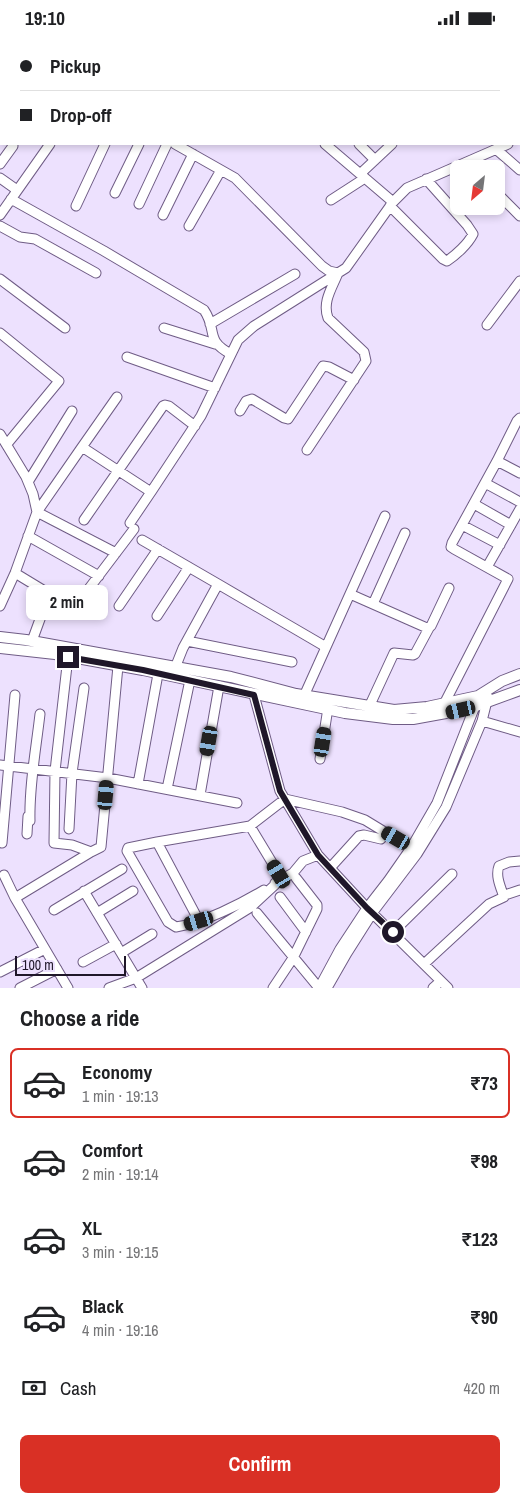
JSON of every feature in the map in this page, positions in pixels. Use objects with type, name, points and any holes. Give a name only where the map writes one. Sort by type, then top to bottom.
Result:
[{"type":"main road","points":[[0,637],[32,641],[231,677],[304,696],[394,710],[412,710],[444,704],[480,702],[490,690],[502,681],[520,674]]},
{"type":"main road","points":[[0,648],[118,666],[346,713],[394,719],[413,719],[520,690]]},
{"type":"street","points":[[76,206],[105,145]]},
{"type":"street","points":[[115,193],[139,145]]},
{"type":"street","points":[[139,204],[167,145]]},
{"type":"street","points":[[177,145],[235,178],[322,266],[329,271],[338,273]]},
{"type":"street","points":[[326,145],[363,176],[447,261],[467,243],[473,233],[426,179]]},
{"type":"street","points":[[360,145],[375,160]]},
{"type":"street","points":[[331,200],[363,176],[375,160],[391,145]]},
{"type":"street","points":[[479,160],[506,145]]},
{"type":"street","points":[[0,164],[13,146]]},
{"type":"street","points":[[0,215],[48,147]]},
{"type":"street","points":[[497,150],[520,170]]},
{"type":"street","points":[[163,215],[194,154]]},
{"type":"street","points":[[189,226],[221,170]]},
{"type":"street","points":[[15,573],[43,590],[71,603],[78,603],[116,553],[151,491],[201,416],[238,340],[254,326],[338,273],[350,263],[392,204],[407,188],[426,179],[450,172]]},
{"type":"street","points":[[0,178],[17,190]]},
{"type":"street","points":[[11,199],[204,310],[209,317],[215,344]]},
{"type":"street","points":[[505,201],[520,216]]},
{"type":"street","points":[[0,227],[20,237],[35,239],[96,273]]},
{"type":"street","points":[[307,450],[366,361],[364,352],[328,318],[326,312],[325,305],[338,273]]},
{"type":"street","points":[[210,324],[294,274]]},
{"type":"street","points":[[0,279],[65,328]]},
{"type":"street","points":[[487,325],[520,281]]},
{"type":"street","points":[[164,328],[215,344],[231,353]]},
{"type":"street","points":[[0,333],[59,381],[7,444]]},
{"type":"street","points":[[127,357],[215,388]]},
{"type":"street","points":[[240,411],[246,401],[252,399],[284,419],[288,419],[323,366],[329,367],[354,380]]},
{"type":"street","points":[[0,606],[15,573],[37,512],[117,397]]},
{"type":"street","points":[[84,520],[164,405],[169,406],[194,427]]},
{"type":"street","points":[[28,482],[72,411]]},
{"type":"street","points":[[444,704],[508,579],[451,547],[516,421],[520,418]]},
{"type":"street","points":[[0,434],[28,482],[37,512]]},
{"type":"street","points":[[82,447],[151,491]]},
{"type":"street","points":[[497,461],[520,473]]},
{"type":"street","points":[[485,483],[520,502]]},
{"type":"street","points":[[474,504],[511,525]]},
{"type":"street","points":[[487,567],[520,509]]},
{"type":"street","points":[[37,512],[116,553]]},
{"type":"street","points":[[304,696],[386,516]]},
{"type":"street","points":[[462,525],[500,545]]},
{"type":"street","points":[[373,604],[405,533]]},
{"type":"street","points":[[28,536],[99,576]]},
{"type":"street","points":[[142,540],[326,647]]},
{"type":"street","points":[[119,606],[158,549]]},
{"type":"street","points":[[157,616],[189,567]]},
{"type":"street","points":[[175,668],[187,641],[218,584]]},
{"type":"street","points":[[369,707],[394,653],[415,654],[450,588]]},
{"type":"street","points":[[32,641],[46,601],[46,595],[43,590]]},
{"type":"street","points":[[350,594],[425,628],[429,628]]},
{"type":"street","points":[[187,641],[292,662]]},
{"type":"street","points":[[68,657],[55,771],[54,843],[72,845],[91,852]]},
{"type":"street","points":[[15,898],[101,847],[118,666]]},
{"type":"street","points":[[138,784],[158,674]]},
{"type":"street","points":[[168,789],[190,680]]},
{"type":"street","points":[[200,795],[219,686]]},
{"type":"street","points":[[69,829],[72,773],[84,688]]},
{"type":"street","points":[[2,843],[5,765],[15,695]]},
{"type":"street","points":[[254,695],[280,791],[318,855],[445,985],[434,988]]},
{"type":"street","points":[[256,913],[319,988],[340,949],[417,854],[446,807],[482,721],[480,702]]},
{"type":"street","points":[[327,988],[370,910],[412,848],[437,803],[480,702]]},
{"type":"street","points":[[320,759],[328,708]]},
{"type":"street","points":[[27,834],[32,768],[40,714]]},
{"type":"street","points":[[482,721],[520,732]]},
{"type":"street","points":[[5,765],[108,778],[237,803]]},
{"type":"street","points":[[30,821],[32,768]]},
{"type":"street","points":[[285,799],[250,826],[157,841],[130,847],[127,851],[168,922],[176,927],[199,921],[246,901],[293,873],[303,861],[318,855]]},
{"type":"street","points":[[285,799],[342,812],[365,820],[412,848]]},
{"type":"street","points":[[109,988],[136,978],[251,907],[278,882],[279,874],[250,826]]},
{"type":"street","points":[[330,868],[359,837],[364,835],[381,839]]},
{"type":"street","points":[[157,841],[199,921]]},
{"type":"street","points":[[504,897],[497,876],[497,870],[499,866],[520,861]]},
{"type":"street","points":[[54,910],[122,869]]},
{"type":"street","points":[[393,932],[452,874]]},
{"type":"street","points":[[4,875],[15,898],[68,988]]},
{"type":"street","points":[[273,988],[293,958],[318,907],[296,878]]},
{"type":"street","points":[[424,964],[489,904],[505,895],[520,890]]},
{"type":"street","points":[[84,891],[142,988]]},
{"type":"street","points":[[97,913],[132,891]]},
{"type":"street","points":[[280,897],[306,932]]},
{"type":"street","points":[[121,953],[152,934]]},
{"type":"street","points":[[83,963],[116,945]]},
{"type":"street","points":[[0,972],[46,949]]},
{"type":"street","points":[[20,988],[58,969]]},
{"type":"route","points":[[68,657],[143,670],[254,695],[280,791],[318,855],[367,908],[393,932]]}]
